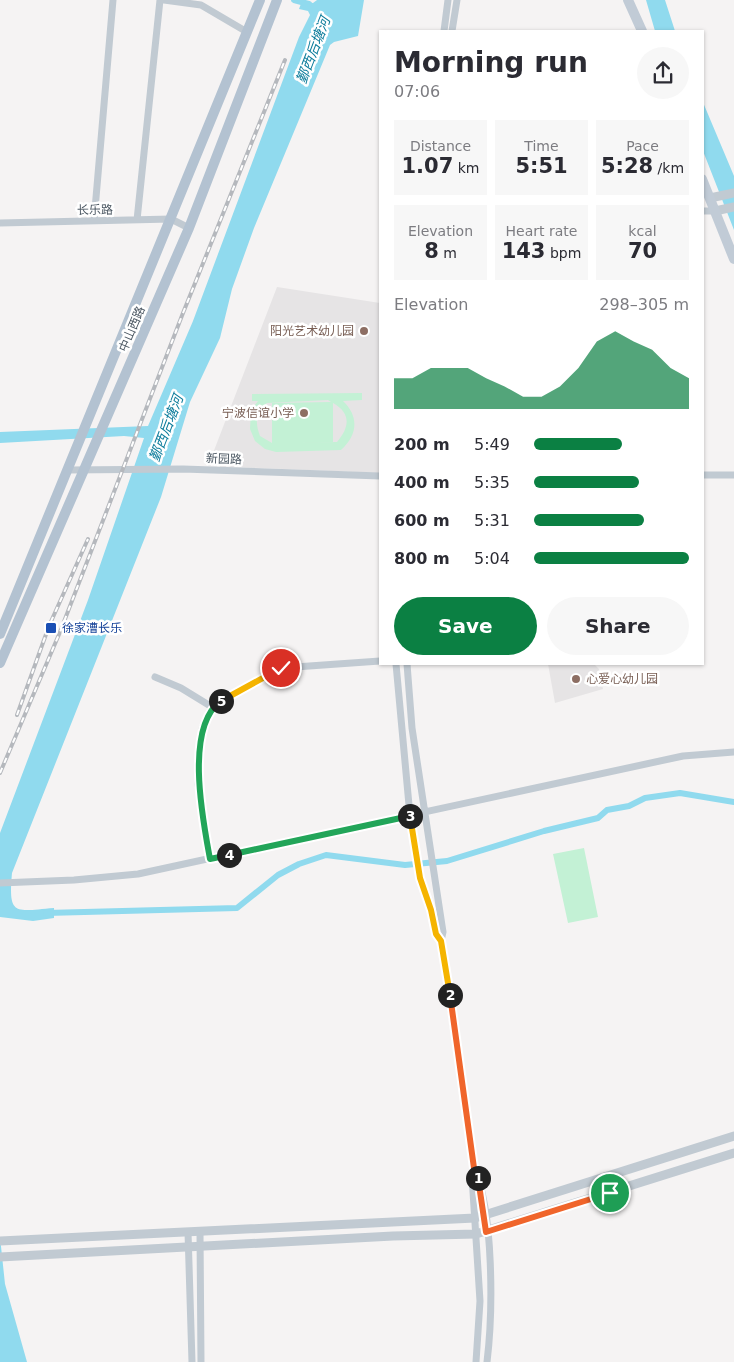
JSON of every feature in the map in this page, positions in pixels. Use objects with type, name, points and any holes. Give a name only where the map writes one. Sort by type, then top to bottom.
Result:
[{"type":"main road","name":"中山西路","points":[[0,634],[260,0]]},
{"type":"main road","name":"中山西路","points":[[0,663],[18,617],[85,470],[188,228],[277,0]]},
{"type":"main road","points":[[628,0],[642,30]]},
{"type":"main road","points":[[706,199],[715,211],[734,259]]},
{"type":"street","points":[[94,221],[113,0]]},
{"type":"street","points":[[138,220],[160,0]]},
{"type":"street","points":[[164,0],[201,6],[246,32]]},
{"type":"street","points":[[444,30],[448,0]]},
{"type":"street","points":[[452,30],[457,0]]},
{"type":"street","points":[[706,199],[734,192]]},
{"type":"street","points":[[704,211],[730,208]]},
{"type":"street","name":"长乐路","points":[[0,223],[171,219],[188,228]]},
{"type":"street","name":"新园路","points":[[68,470],[183,469],[379,476]]},
{"type":"street","points":[[704,475],[734,474]]},
{"type":"street","points":[[210,859],[198,784],[202,729],[212,707],[281,668],[379,661]]},
{"type":"street","points":[[396,665],[410,816],[420,878],[431,910],[436,934],[441,941]]},
{"type":"street","points":[[407,665],[424,814],[443,932],[441,941],[474,1168],[478,1177],[480,1217],[476,1234],[480,1301],[476,1362]]},
{"type":"street","points":[[155,677],[181,688],[212,707]]},
{"type":"street","points":[[0,883],[74,880],[138,874],[424,814],[682,756],[734,752]]},
{"type":"street","points":[[0,1241],[480,1217],[734,1136]]},
{"type":"street","points":[[3,1257],[476,1234],[734,1153]]},
{"type":"street","points":[[480,1217],[486,1232],[490,1319],[487,1362]]},
{"type":"street","points":[[188,1232],[192,1362]]},
{"type":"street","points":[[200,1232],[201,1362]]},
{"type":"shaded area","name":"宁波信谊小学","points":[[277,287],[379,303],[379,473],[208,466]]},
{"type":"shaded area","name":"心爱心幼儿园","points":[[548,665],[595,665],[599,669],[603,689],[555,703]]},
{"type":"green space","points":[[362,393],[362,400],[343,401],[352,413],[354,426],[351,438],[341,450],[276,452],[265,449],[255,441],[250,429],[251,410],[258,401],[252,401],[252,394]],"holes":[[[328,400],[331,402],[272,403],[272,443],[260,436],[257,418],[260,410],[267,403]],[[333,403],[343,411],[347,421],[344,431],[337,442],[272,443],[333,442]]]},
{"type":"green space","points":[[584,848],[598,917],[568,923],[553,854]]},
{"type":"water","name":"鄞西后塘河","points":[[317,0],[364,0],[358,36],[334,42],[330,45],[254,228],[232,289],[220,338],[190,402],[161,497],[12,873],[11,897],[13,904],[23,910],[54,908],[54,918],[33,921],[0,917],[0,833],[88,600],[144,438],[124,436],[0,443],[0,432],[148,426],[193,321],[299,37],[310,15],[308,11],[299,9],[302,1],[313,3]]},
{"type":"water","points":[[646,0],[665,0],[675,30],[655,30]]},
{"type":"water","points":[[704,105],[734,176],[734,230],[704,154]]},
{"type":"water","points":[[0,1237],[5,1284],[27,1362],[0,1362]]},
{"type":"waterway","points":[[294,0],[309,4]]},
{"type":"waterway","points":[[46,913],[237,908],[278,875],[299,864],[326,855],[405,865],[447,861],[544,831],[598,818],[607,810],[629,806],[645,798],[680,793],[734,802]]},
{"type":"railway","points":[[0,773],[60,632],[183,313],[285,60]]},
{"type":"railway","points":[[17,715],[49,626],[88,539]]},
{"type":"place","name":"阳光艺术幼儿园","points":[[364,331]]},
{"type":"place","name":"宁波信谊小学","points":[[304,413]]},
{"type":"place","name":"徐家漕长乐","points":[[51,628]]},
{"type":"place","name":"心爱心幼儿园","points":[[576,679]]},
{"type":"route","points":[[281,668],[212,707],[202,729],[198,784],[201,815],[210,859],[410,816],[420,878],[431,910],[436,934],[443,948],[474,1168],[478,1177],[486,1232],[610,1193]]}]
